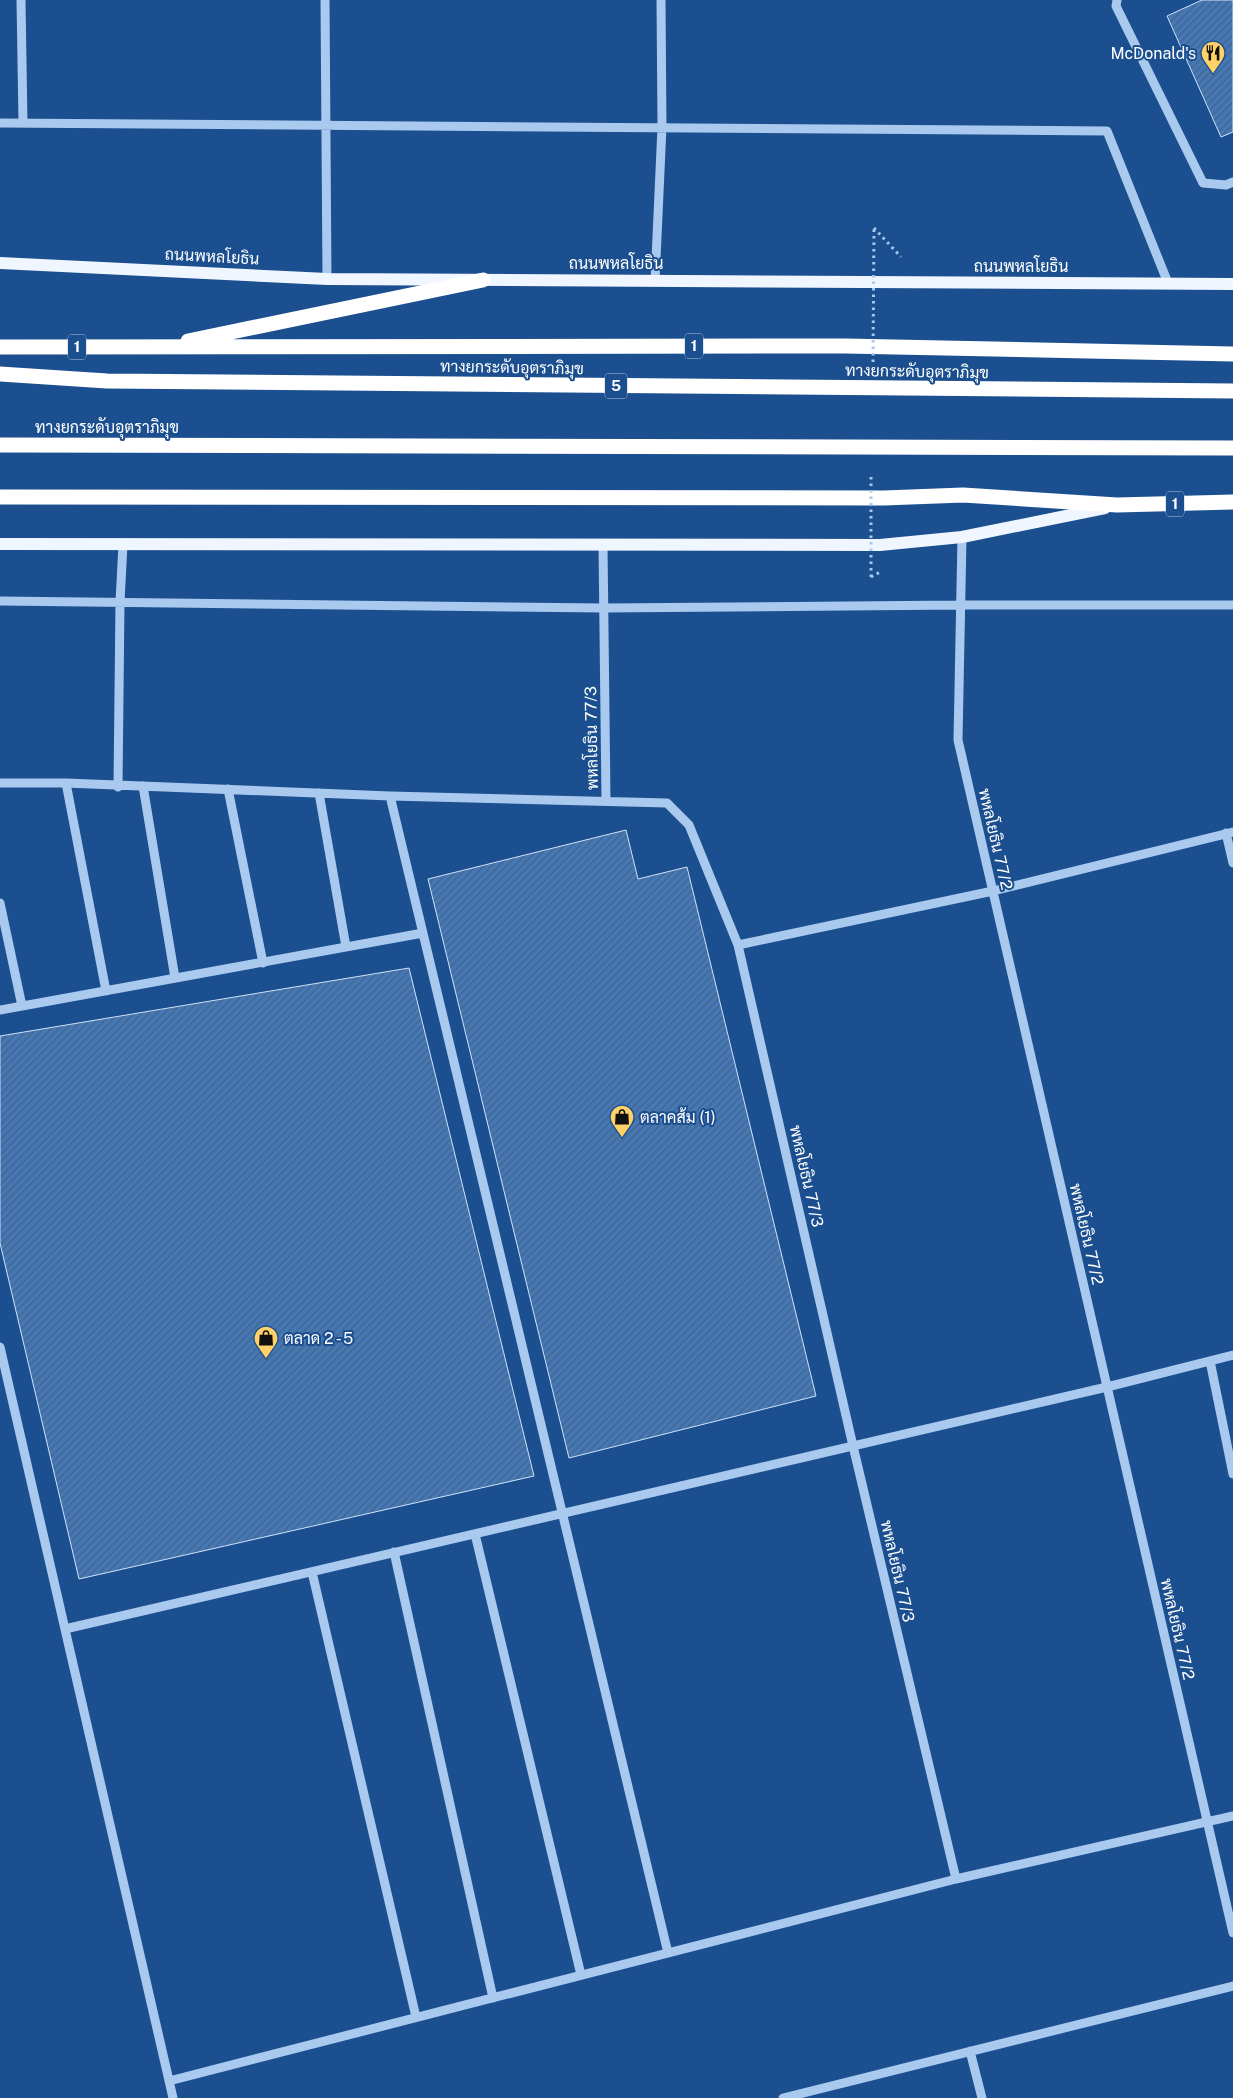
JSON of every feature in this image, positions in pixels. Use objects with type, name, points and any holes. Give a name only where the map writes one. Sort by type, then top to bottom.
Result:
[{"type":"highway","points":[[154,348],[483,280]]},
{"type":"highway","name":"1","points":[[0,347],[844,346],[1233,354]]},
{"type":"highway","name":"ทางยกระดับอุตราภิมุข","points":[[0,374],[107,381],[1233,391]]},
{"type":"highway","name":"ทางยกระดับอุตราภิมุข","points":[[0,445],[1233,448]]},
{"type":"highway","name":"1","points":[[0,497],[884,498],[963,495],[1117,505],[1233,502]]},
{"type":"main road","name":"ถนนพหลโยธิน","points":[[0,263],[327,279],[1233,284]]},
{"type":"main road","name":"1","points":[[0,544],[880,545],[962,537],[1117,505]]},
{"type":"street","points":[[21,0],[23,123]]},
{"type":"street","points":[[325,0],[327,279]]},
{"type":"street","points":[[655,281],[662,127],[661,0]]},
{"type":"street","points":[[1116,0],[1116,6],[1203,183],[1226,184],[1233,182]]},
{"type":"street","points":[[0,123],[1107,131],[1168,283]]},
{"type":"street","name":"พหลโยธิน 77/2","points":[[962,537],[958,740],[1233,1933]]},
{"type":"street","points":[[118,786],[120,602],[123,544]]},
{"type":"street","name":"พหลโยธิน 77/3","points":[[603,544],[606,800],[667,803],[689,825],[738,945],[853,1446],[956,1879]]},
{"type":"street","points":[[0,601],[604,608],[1233,605]]},
{"type":"street","points":[[0,783],[66,783],[390,796],[606,800]]},
{"type":"street","points":[[66,783],[106,991]]},
{"type":"street","points":[[143,786],[175,978]]},
{"type":"street","points":[[228,789],[263,962]]},
{"type":"street","points":[[319,793],[346,947]]},
{"type":"street","points":[[390,796],[668,1953]]},
{"type":"street","points":[[738,945],[993,891],[1230,833],[1233,863]]},
{"type":"street","points":[[0,904],[22,1006]]},
{"type":"street","points":[[0,1010],[424,933]]},
{"type":"street","points":[[0,1347],[173,2098]]},
{"type":"street","points":[[65,1629],[1107,1387],[1233,1355]]},
{"type":"street","points":[[1210,1361],[1233,1474]]},
{"type":"street","points":[[475,1534],[580,1975]]},
{"type":"street","points":[[394,1552],[493,1998]]},
{"type":"street","points":[[312,1572],[416,2018]]},
{"type":"street","points":[[169,2081],[956,1879],[1233,1816]]},
{"type":"street","points":[[783,2098],[1233,1986]]},
{"type":"street","points":[[970,2051],[982,2098]]},
{"type":"building","name":"McDonald's","points":[[1202,0],[1233,0],[1233,132],[1221,137],[1167,16]]},
{"type":"building","name":"ตลาคส้ม (1)","points":[[626,830],[638,879],[687,867],[816,1396],[569,1458],[428,879]]},
{"type":"building","name":"ตลาด 2 - 5","points":[[409,968],[534,1476],[79,1579],[0,1243],[0,1036]]},
{"type":"place","name":"McDonald's","points":[[1213,74]]},
{"type":"place","name":"ตลาคส้ม (1)","points":[[622,1138]]},
{"type":"place","name":"ตลาด 2 - 5","points":[[266,1359]]}]
